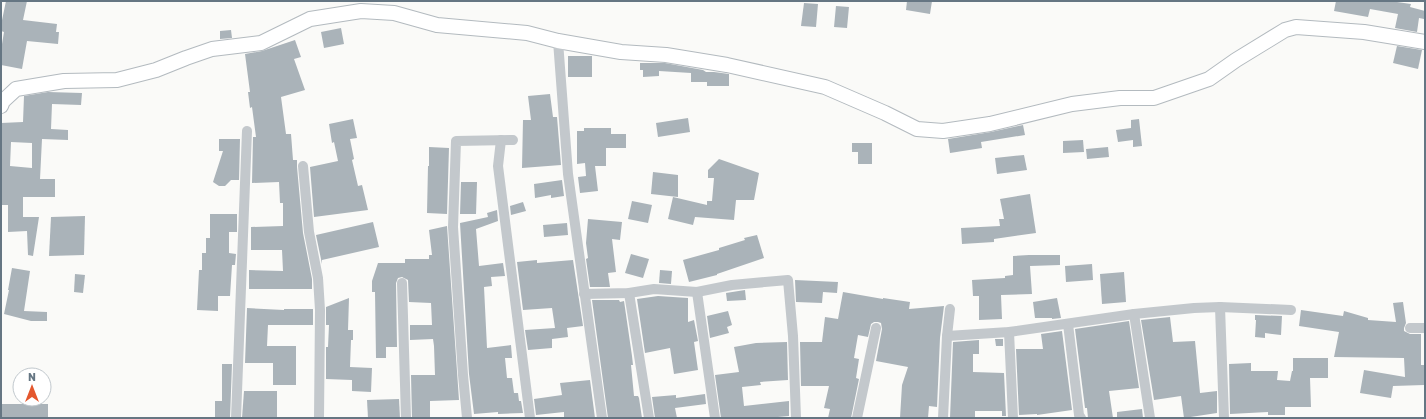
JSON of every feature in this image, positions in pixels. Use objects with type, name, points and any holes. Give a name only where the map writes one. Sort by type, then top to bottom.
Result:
[{"type":"street","points":[[1,106],[16,89],[64,81],[117,80],[156,70],[186,58],[212,50],[261,43],[310,19],[361,12],[394,13],[437,25],[527,33],[558,41],[621,52],[666,55],[727,65],[824,87],[917,128],[943,131],[990,124],[1072,104],[1120,98],[1154,98],[1209,79],[1236,60],[1285,30],[1296,27],[1364,32],[1425,42]]},
{"type":"street","points":[[558,41],[568,174],[602,418]]},
{"type":"street","points":[[236,418],[247,131]]},
{"type":"street","points":[[501,140],[498,166],[530,418]]},
{"type":"street","points":[[467,418],[462,367],[453,226],[456,141],[513,140]]},
{"type":"street","points":[[303,166],[309,232],[318,278],[320,310],[319,418]]},
{"type":"street","points":[[584,294],[629,293],[654,289],[697,292],[732,285],[788,280],[793,336],[796,418]]},
{"type":"street","points":[[402,283],[406,418]]},
{"type":"street","points":[[697,292],[715,418]]},
{"type":"street","points":[[629,293],[649,418]]},
{"type":"street","points":[[1220,307],[1224,418]]},
{"type":"street","points":[[947,336],[1009,332],[1134,314],[1194,308],[1220,307],[1291,310]]},
{"type":"street","points":[[944,418],[947,336],[950,309]]},
{"type":"street","points":[[1134,314],[1150,418]]},
{"type":"street","points":[[1068,324],[1078,415],[1081,418]]},
{"type":"street","points":[[857,418],[876,328]]},
{"type":"street","points":[[1410,328],[1425,328]]},
{"type":"street","points":[[1009,332],[1013,418]]},
{"type":"building","points":[[6,1],[27,1],[23,20],[57,24],[56,32],[59,32],[58,44],[27,41],[22,69],[1,65],[1,50],[4,32],[1,31],[1,25]]},
{"type":"building","points":[[907,1],[932,1],[930,14],[906,10]]},
{"type":"building","points":[[1336,1],[1390,1],[1411,4],[1410,7],[1425,11],[1424,19],[1419,18],[1417,32],[1395,28],[1398,14],[1370,9],[1368,17],[1334,11]]},
{"type":"building","points":[[804,3],[818,4],[816,27],[801,26]]},
{"type":"building","points":[[836,6],[849,7],[847,28],[834,27]]},
{"type":"building","points":[[341,28],[344,44],[324,48],[321,32]]},
{"type":"building","points":[[231,30],[232,38],[220,39],[220,31]]},
{"type":"building","points":[[295,40],[301,57],[294,59],[305,90],[281,97],[286,134],[291,134],[293,160],[297,160],[303,233],[312,279],[312,289],[249,289],[249,270],[283,271],[282,250],[251,250],[251,227],[283,226],[283,203],[280,203],[279,182],[252,183],[253,137],[256,137],[252,107],[250,108],[248,92],[250,92],[245,54],[262,51]]},
{"type":"building","points":[[1397,46],[1422,50],[1418,69],[1393,63]]},
{"type":"building","points":[[568,56],[592,56],[592,77],[568,77]]},
{"type":"building","points":[[640,63],[665,63],[703,70],[706,72],[729,74],[729,86],[707,86],[707,82],[691,82],[691,73],[659,71],[659,76],[643,77],[643,70],[640,70]]},
{"type":"building","points":[[48,92],[82,93],[81,105],[52,104],[51,129],[68,130],[68,140],[42,139],[40,179],[55,179],[55,197],[23,197],[23,217],[39,217],[33,256],[28,255],[27,231],[8,232],[8,205],[1,205],[1,123],[23,122],[24,96]],"holes":[[[11,142],[32,143],[32,168],[10,166]]]},
{"type":"building","points":[[550,94],[553,117],[557,117],[561,165],[522,168],[523,120],[531,120],[528,96]]},
{"type":"building","points":[[688,118],[690,132],[658,137],[656,123]]},
{"type":"building","points":[[353,119],[357,138],[350,139],[354,159],[352,160],[358,186],[362,185],[368,210],[314,217],[310,167],[338,161],[334,142],[332,143],[329,124]]},
{"type":"building","points":[[1139,119],[1142,146],[1133,147],[1133,140],[1118,142],[1116,130],[1131,128],[1131,120]]},
{"type":"building","points":[[1023,125],[1025,135],[981,142],[982,148],[950,153],[948,139]]},
{"type":"building","points":[[584,128],[611,128],[611,134],[626,134],[626,148],[606,148],[606,166],[595,166],[598,191],[580,193],[578,177],[586,176],[585,163],[577,164],[577,131],[584,131]]},
{"type":"building","points":[[219,139],[240,139],[239,180],[231,180],[225,186],[219,186],[213,182],[223,151],[219,151]]},
{"type":"building","points":[[1083,140],[1084,152],[1063,153],[1063,141]]},
{"type":"building","points":[[852,143],[872,143],[872,164],[858,164],[858,152],[852,152]]},
{"type":"building","points":[[429,147],[449,148],[447,214],[427,213]]},
{"type":"building","points":[[1108,147],[1109,157],[1087,159],[1086,149]]},
{"type":"building","points":[[1024,155],[1027,170],[997,174],[995,158]]},
{"type":"building","points":[[719,159],[759,173],[754,200],[736,200],[734,220],[695,217],[693,225],[668,219],[673,197],[707,205],[707,201],[712,201],[714,178],[708,178],[708,170]]},
{"type":"building","points":[[653,172],[678,175],[678,197],[651,194]]},
{"type":"building","points":[[562,180],[564,196],[551,198],[551,195],[535,198],[534,184]]},
{"type":"building","points":[[461,182],[477,182],[476,214],[460,214]]},
{"type":"building","points":[[1030,194],[1036,233],[994,239],[994,242],[962,244],[961,228],[1000,226],[999,219],[1004,219],[1000,199]]},
{"type":"building","points":[[632,201],[652,205],[648,223],[628,219]]},
{"type":"building","points":[[523,202],[526,211],[511,215],[510,206]]},
{"type":"building","points":[[497,210],[498,221],[476,229],[479,266],[503,263],[505,276],[491,277],[492,286],[484,287],[487,348],[511,345],[512,358],[505,358],[507,378],[512,378],[514,393],[518,393],[523,413],[498,414],[498,412],[474,414],[469,374],[460,223],[488,217],[487,213]]},
{"type":"building","points":[[210,214],[237,214],[237,232],[229,232],[229,253],[236,254],[235,265],[232,265],[230,296],[218,296],[218,311],[197,310],[199,270],[202,270],[202,253],[206,253],[206,238],[210,238]]},
{"type":"building","points":[[85,216],[84,255],[49,256],[51,217]]},
{"type":"building","points":[[588,219],[622,222],[620,240],[612,239],[616,272],[608,273],[610,287],[590,287],[586,259],[588,258],[586,243]]},
{"type":"building","points":[[373,222],[379,247],[322,260],[322,264],[316,235]]},
{"type":"building","points":[[567,223],[568,235],[544,237],[543,225]]},
{"type":"building","points":[[447,226],[459,400],[430,401],[430,418],[412,418],[411,375],[435,375],[433,339],[410,340],[410,325],[432,325],[431,303],[409,302],[408,280],[402,277],[398,278],[396,283],[397,347],[386,347],[386,358],[376,358],[375,292],[372,292],[372,281],[378,263],[405,263],[405,259],[429,259],[429,255],[432,255],[429,230]]},
{"type":"building","points":[[757,235],[764,258],[717,275],[689,282],[683,260],[719,250],[719,248],[745,240],[744,238]]},
{"type":"building","points":[[631,254],[649,259],[643,278],[625,273]]},
{"type":"building","points":[[1060,255],[1060,265],[1030,266],[1032,294],[1001,295],[1002,319],[979,320],[979,296],[973,296],[972,280],[1005,278],[1005,276],[1013,275],[1013,256]]},
{"type":"building","points":[[537,260],[537,263],[573,260],[583,326],[567,328],[568,337],[552,339],[552,348],[528,350],[525,330],[555,328],[552,308],[523,310],[517,262]]},
{"type":"building","points":[[1092,264],[1093,280],[1066,282],[1065,266]]},
{"type":"building","points":[[12,268],[30,271],[24,311],[47,312],[47,321],[31,321],[4,314]]},
{"type":"building","points":[[660,270],[672,271],[671,284],[659,283]]},
{"type":"building","points":[[1124,272],[1126,302],[1102,304],[1100,274]]},
{"type":"building","points":[[75,274],[85,275],[83,293],[74,292]]},
{"type":"building","points":[[795,280],[838,282],[837,293],[823,292],[822,303],[796,302]]},
{"type":"building","points":[[745,290],[746,300],[727,301],[726,293]]},
{"type":"building","points":[[843,292],[910,302],[909,309],[944,306],[940,338],[937,407],[929,406],[928,418],[900,418],[902,385],[908,367],[876,361],[882,329],[881,323],[878,322],[871,324],[868,337],[858,335],[854,358],[859,359],[856,378],[859,379],[851,418],[828,418],[830,409],[824,408],[829,386],[801,386],[800,342],[822,342],[825,317],[838,319]]},
{"type":"building","points":[[658,296],[688,298],[688,322],[694,320],[698,341],[694,342],[698,370],[674,374],[670,348],[645,353],[637,299]]},
{"type":"building","points":[[349,298],[348,330],[353,330],[350,367],[372,368],[371,392],[352,391],[352,380],[326,379],[326,347],[328,347],[329,325],[326,325],[326,307]]},
{"type":"building","points":[[1057,298],[1061,318],[1035,318],[1033,302]]},
{"type":"building","points":[[592,300],[624,301],[633,365],[631,365],[634,396],[638,396],[639,398],[642,418],[608,418]]},
{"type":"building","points":[[1403,302],[1406,323],[1404,331],[1410,334],[1421,334],[1421,365],[1424,365],[1424,385],[1393,386],[1391,398],[1360,393],[1364,370],[1405,377],[1404,358],[1334,357],[1339,332],[1299,326],[1301,310],[1343,316],[1344,311],[1368,318],[1368,320],[1396,322],[1393,303]]},
{"type":"building","points":[[247,308],[284,310],[313,309],[313,325],[268,325],[267,346],[296,346],[296,385],[273,385],[273,363],[245,363]]},
{"type":"building","points":[[728,311],[732,325],[727,327],[729,333],[710,338],[707,316]]},
{"type":"building","points":[[1255,315],[1282,316],[1281,335],[1265,333],[1265,338],[1255,337]]},
{"type":"building","points":[[1170,317],[1173,342],[1195,341],[1200,393],[1217,391],[1217,413],[1184,418],[1181,396],[1154,400],[1141,320]]},
{"type":"building","points":[[1129,321],[1139,388],[1109,391],[1113,418],[1088,418],[1087,408],[1085,408],[1075,329]]},
{"type":"building","points":[[1062,331],[1072,410],[1037,415],[1019,415],[1016,349],[1043,349],[1041,334]]},
{"type":"building","points":[[995,339],[1003,339],[1003,346],[996,346]]},
{"type":"building","points":[[979,340],[979,354],[973,354],[973,372],[1004,373],[1006,416],[1002,416],[1002,411],[975,411],[975,418],[950,418],[953,342]]},
{"type":"building","points":[[787,342],[788,380],[760,382],[761,385],[742,387],[744,406],[789,401],[789,416],[767,418],[721,418],[715,375],[739,372],[734,347],[756,343]]},
{"type":"building","points":[[1293,358],[1328,358],[1328,378],[1310,378],[1311,407],[1285,407],[1285,415],[1268,415],[1268,412],[1230,414],[1229,364],[1251,363],[1251,371],[1278,371],[1277,380],[1290,381],[1293,371]]},
{"type":"building","points":[[222,364],[232,364],[230,418],[215,418],[215,401],[222,401]]},
{"type":"building","points":[[590,380],[595,418],[564,418],[564,412],[536,415],[534,399],[562,395],[560,383]]},
{"type":"building","points":[[244,391],[277,391],[277,418],[242,418]]},
{"type":"building","points":[[705,394],[706,404],[675,408],[677,418],[655,418],[652,397],[676,395],[676,398]]},
{"type":"building","points":[[399,399],[400,418],[368,418],[367,400]]},
{"type":"building","points":[[1,404],[12,404],[12,407],[48,407],[48,418],[1,418]]},
{"type":"building","points":[[1142,409],[1143,418],[1117,418],[1117,412]]}]
